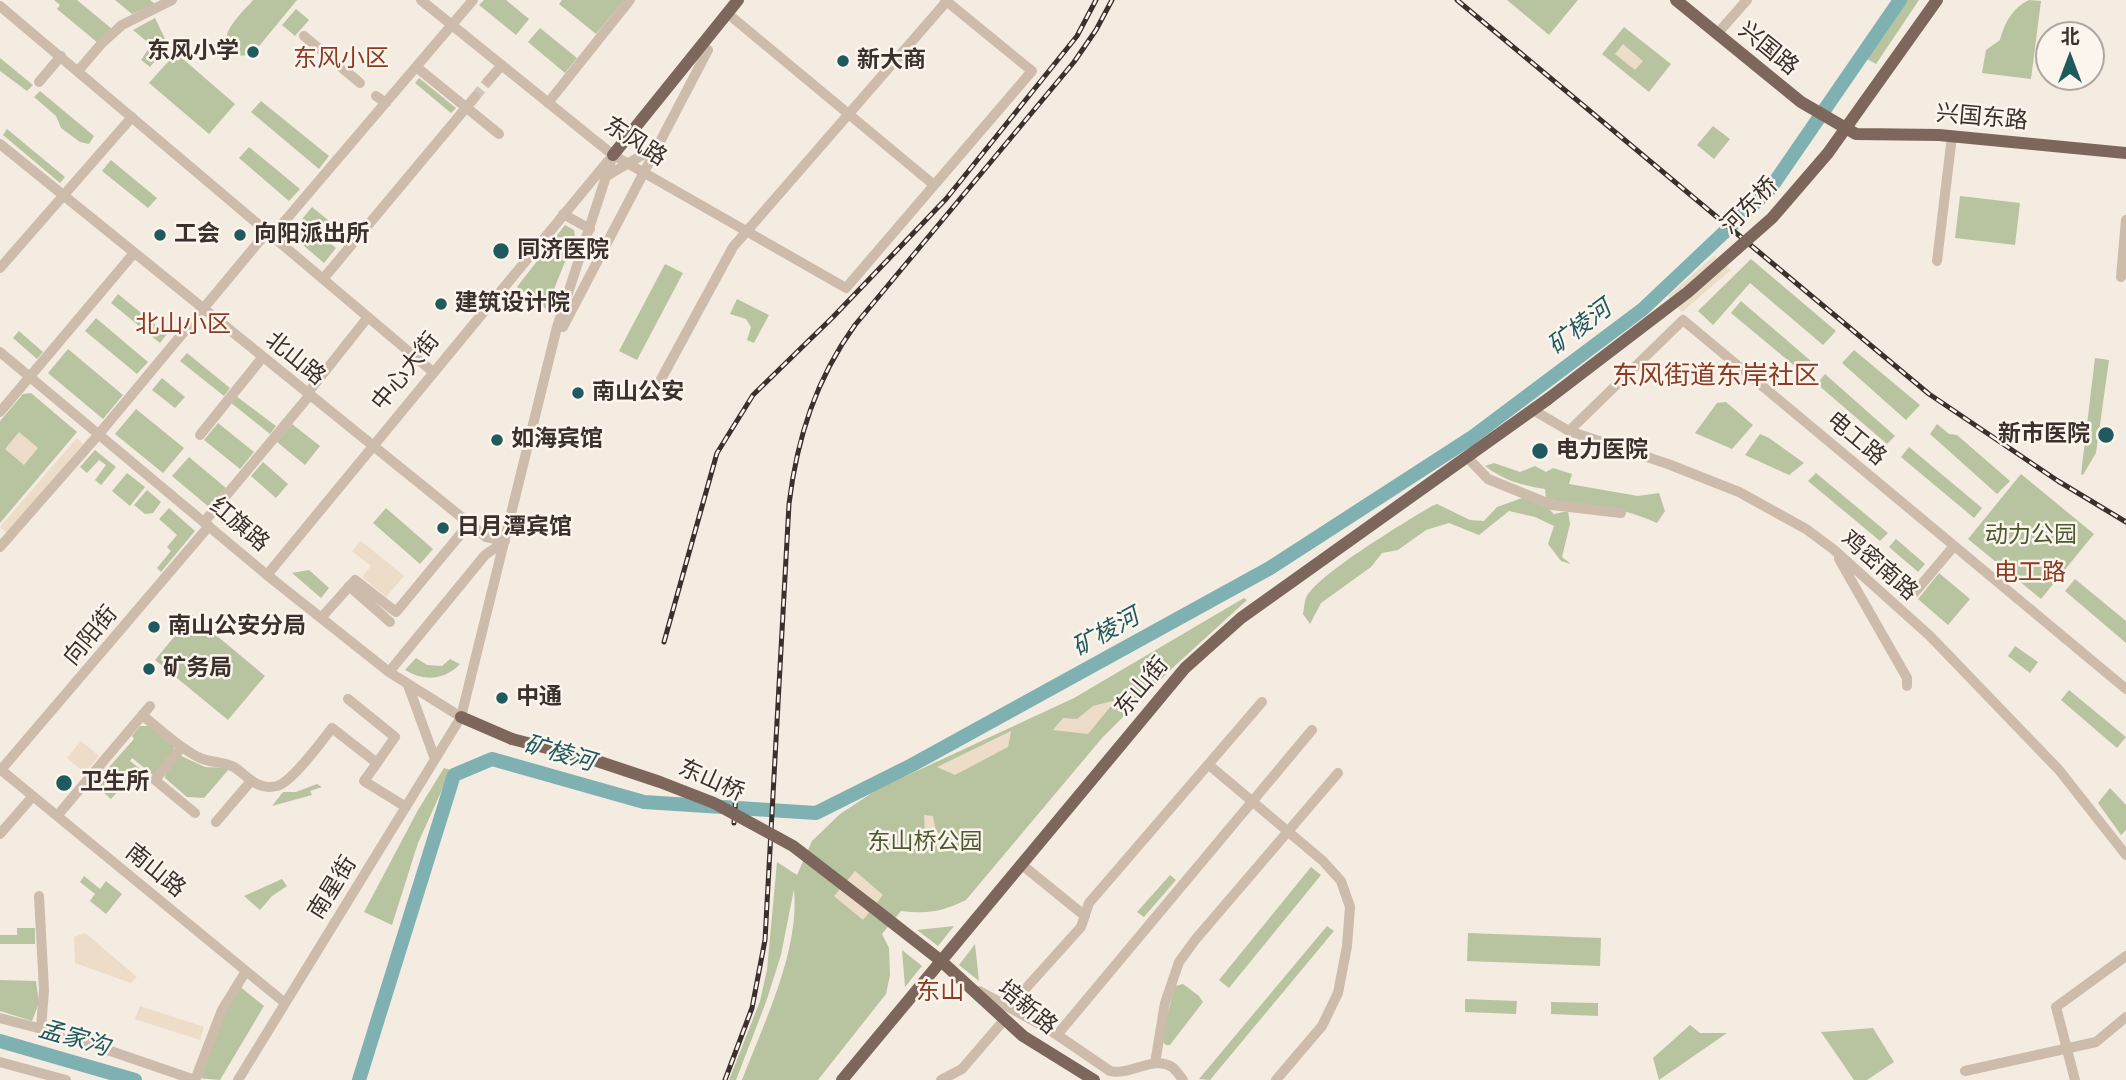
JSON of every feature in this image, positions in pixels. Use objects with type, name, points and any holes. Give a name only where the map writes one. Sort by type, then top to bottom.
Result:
[{"type":"main road","name":"中心大街","points":[[613,155],[737,0]]},
{"type":"main road","points":[[708,50],[747,0]]},
{"type":"main road","name":"兴国路","points":[[1676,0],[1801,102],[1838,123]]},
{"type":"main road","name":"河东桥","points":[[1548,399],[1688,292],[1772,218],[1828,153],[1937,0]]},
{"type":"main road","name":"兴国东路","points":[[1838,123],[1859,134],[1952,136],[2126,153]]},
{"type":"main road","name":"东山街","points":[[842,1080],[1185,668],[1241,618],[1548,399]]},
{"type":"main road","name":"东山桥","points":[[461,717],[512,739],[597,761],[714,803],[793,846],[940,960]]},
{"type":"main road","name":"培新路","points":[[940,960],[969,986],[1007,1013],[1023,1036],[1094,1080]]},
{"type":"street","points":[[78,71],[122,25],[172,0]]},
{"type":"street","name":"东风路","points":[[421,0],[613,155],[846,288],[934,185]]},
{"type":"street","points":[[0,547],[99,434],[202,309],[355,140],[472,0]]},
{"type":"street","points":[[548,103],[630,0]]},
{"type":"street","points":[[1717,34],[1746,0]]},
{"type":"street","points":[[660,381],[733,247],[746,231],[848,114],[946,1],[1032,71],[934,185],[848,114],[733,18]]},
{"type":"street","points":[[0,6],[433,372]]},
{"type":"street","points":[[304,36],[360,83]]},
{"type":"street","points":[[553,346],[708,50]]},
{"type":"street","points":[[38,82],[61,56]]},
{"type":"street","points":[[488,81],[502,65]]},
{"type":"street","points":[[420,70],[499,134]]},
{"type":"street","points":[[376,96],[386,103]]},
{"type":"street","points":[[323,279],[475,97]]},
{"type":"street","points":[[0,268],[132,117]]},
{"type":"street","points":[[1937,261],[1952,136]]},
{"type":"street","name":"北山路","points":[[0,144],[469,524],[486,537],[505,541]]},
{"type":"street","points":[[590,229],[566,210],[606,176],[657,146]]},
{"type":"street","points":[[389,672],[485,555],[505,541],[553,346],[613,155]]},
{"type":"street","name":"中心大街","points":[[267,575],[613,155]]},
{"type":"street","points":[[2121,278],[2126,220]]},
{"type":"street","points":[[0,412],[134,253]]},
{"type":"street","name":"向阳街","points":[[2,772],[206,524],[368,317]]},
{"type":"street","name":"电工路","points":[[1569,431],[1684,320],[2126,690]]},
{"type":"street","name":"红旗路","points":[[0,352],[267,575],[389,672],[461,717]]},
{"type":"street","points":[[200,435],[262,358]]},
{"type":"street","name":"鸡密南路","points":[[1533,410],[1569,431],[1668,464],[1739,492],[1806,529],[1930,636],[2059,770],[2126,855]]},
{"type":"street","points":[[1467,457],[1488,479],[1552,505],[1621,513]]},
{"type":"street","points":[[321,618],[355,580],[396,612],[469,524]]},
{"type":"street","name":"南星街","points":[[238,1080],[461,717],[505,541]]},
{"type":"street","points":[[1915,592],[1954,546]]},
{"type":"street","points":[[1833,550],[1907,678],[1907,686]]},
{"type":"street","points":[[349,586],[390,622]]},
{"type":"street","points":[[408,684],[435,759]]},
{"type":"street","points":[[348,699],[395,737],[364,781],[406,807]]},
{"type":"street","points":[[941,1080],[962,1069],[1081,927],[1089,903],[1262,702]]},
{"type":"street","points":[[57,816],[150,706]]},
{"type":"street","points":[[142,715],[201,759],[233,767],[260,785],[277,786],[290,778],[332,728],[377,763]]},
{"type":"street","points":[[1057,1035],[1312,730]]},
{"type":"street","points":[[182,747],[155,780],[195,813]]},
{"type":"street","points":[[1209,765],[1323,861],[1341,881],[1350,906],[1347,946],[1338,993],[1322,1026],[1276,1080]]},
{"type":"street","name":"南山路","points":[[2,772],[285,1003]]},
{"type":"street","points":[[1155,1063],[1165,1003],[1179,962],[1338,773]]},
{"type":"street","points":[[216,822],[251,781]]},
{"type":"street","points":[[0,834],[33,796]]},
{"type":"street","points":[[1021,864],[1085,916]]},
{"type":"street","points":[[39,896],[44,990],[41,1028]]},
{"type":"street","points":[[2075,1080],[2056,1007],[2126,956]]},
{"type":"street","points":[[0,1018],[41,1028],[195,1080],[222,1010],[246,971]]},
{"type":"street","points":[[1007,1013],[1057,1035],[1110,1071],[1118,1073],[1155,1063],[1171,1067],[1183,1080]]},
{"type":"street","points":[[1965,1071],[2096,1042],[2126,1017]]},
{"type":"street","points":[[0,1062],[66,1080]]},
{"type":"green space","points":[[54,0],[77,0],[112,29],[98,43],[57,9],[60,5]]},
{"type":"green space","points":[[115,0],[150,0],[155,4],[132,14]]},
{"type":"green space","points":[[253,0],[297,0],[255,51],[250,55],[236,54],[229,49],[226,37],[233,23]]},
{"type":"green space","points":[[484,0],[506,0],[529,19],[516,35],[479,5]]},
{"type":"green space","points":[[562,0],[624,0],[596,34],[559,4]]},
{"type":"green space","points":[[1507,0],[1578,0],[1549,35]]},
{"type":"green space","points":[[1907,0],[1919,0],[1876,64],[1867,59]]},
{"type":"green space","points":[[2029,0],[2041,1],[2038,21],[2035,21],[2031,79],[1982,73],[1986,50],[2000,40],[2010,17],[2018,7]]},
{"type":"green space","points":[[296,9],[309,20],[295,36],[282,25]]},
{"type":"green space","points":[[155,18],[168,45],[150,67],[141,60],[151,45],[133,30]]},
{"type":"green space","points":[[1624,27],[1671,64],[1649,92],[1602,54]]},
{"type":"green space","points":[[540,28],[577,58],[565,73],[528,42]]},
{"type":"green space","points":[[176,53],[235,104],[209,134],[149,83]]},
{"type":"green space","points":[[0,58],[33,85],[27,91],[0,71]]},
{"type":"green space","points":[[419,78],[456,108],[451,113],[415,83]]},
{"type":"green space","points":[[40,91],[94,136],[89,144],[80,142],[61,128],[56,116],[34,97]]},
{"type":"green space","points":[[261,101],[329,156],[319,169],[251,112]]},
{"type":"green space","points":[[1713,126],[1730,139],[1714,159],[1697,145]]},
{"type":"green space","points":[[7,129],[65,177],[60,183],[3,135]]},
{"type":"green space","points":[[249,147],[300,189],[289,201],[239,158]]},
{"type":"green space","points":[[111,160],[157,198],[148,208],[102,171]]},
{"type":"green space","points":[[1960,196],[2020,203],[2015,245],[1955,238]]},
{"type":"green space","points":[[312,207],[328,220],[320,229],[330,237],[331,244],[336,248],[324,263],[290,234]]},
{"type":"green space","points":[[565,225],[574,230],[575,237],[546,309],[517,287]]},
{"type":"green space","points":[[1751,259],[1836,331],[1823,345],[1750,283],[1713,325],[1698,311]]},
{"type":"green space","points":[[665,264],[683,273],[637,360],[619,351]]},
{"type":"green space","points":[[118,294],[167,334],[160,343],[111,303]]},
{"type":"green space","points":[[737,299],[769,315],[754,343],[747,340],[751,327],[746,319],[730,314]]},
{"type":"green space","points":[[1741,301],[1811,361],[1802,372],[1731,313]]},
{"type":"green space","points":[[96,318],[148,362],[137,374],[85,331]]},
{"type":"green space","points":[[19,331],[43,352],[37,359],[13,338]]},
{"type":"green space","points":[[68,349],[123,395],[103,419],[48,373]]},
{"type":"green space","points":[[1854,350],[1920,405],[1906,420],[1842,363]]},
{"type":"green space","points":[[187,353],[230,388],[224,396],[180,361]]},
{"type":"green space","points":[[2095,358],[2109,360],[2096,453],[2083,475],[2081,474]]},
{"type":"green space","points":[[1825,374],[1895,436],[1887,444],[1817,384]]},
{"type":"green space","points":[[162,378],[185,397],[175,408],[152,390]]},
{"type":"green space","points":[[31,393],[77,432],[0,523],[0,421],[23,394]]},
{"type":"green space","points":[[236,396],[276,426],[270,434],[230,402]]},
{"type":"green space","points":[[1726,402],[1753,425],[1732,449],[1695,433],[1717,403]]},
{"type":"green space","points":[[136,409],[184,448],[163,473],[115,434]]},
{"type":"green space","points":[[218,423],[254,452],[240,469],[204,440]]},
{"type":"green space","points":[[292,424],[320,446],[305,465],[277,442]]},
{"type":"green space","points":[[1937,424],[1949,434],[1957,435],[2010,481],[1997,494],[1930,434]]},
{"type":"green space","points":[[1760,434],[1804,463],[1789,475],[1745,455]]},
{"type":"green space","points":[[1909,447],[1982,508],[1974,518],[1901,457]]},
{"type":"green space","points":[[95,450],[116,467],[101,485],[95,480],[106,465],[99,460],[87,473],[80,467]]},
{"type":"green space","points":[[189,457],[226,488],[209,507],[172,476]]},
{"type":"green space","points":[[263,462],[288,484],[276,498],[251,476]]},
{"type":"green space","points":[[1494,463],[1520,472],[1535,466],[1546,472],[1553,468],[1572,474],[1569,484],[1638,496],[1659,493],[1665,511],[1657,523],[1617,509],[1552,500],[1546,498],[1545,489],[1514,482],[1485,466]]},
{"type":"green space","points":[[127,473],[145,487],[130,506],[112,491]]},
{"type":"green space","points":[[1816,473],[1888,533],[1880,541],[1808,481]]},
{"type":"green space","name":"动力公园","points":[[2021,474],[2094,534],[2041,599],[1968,539]]},
{"type":"green space","points":[[147,490],[161,502],[153,513],[145,514],[134,505]]},
{"type":"green space","points":[[1525,497],[1544,504],[1554,514],[1568,511],[1570,524],[1562,557],[1571,564],[1561,561],[1548,544],[1554,526],[1535,517],[1509,511],[1479,535],[1449,523],[1426,530],[1398,550],[1382,553],[1371,567],[1321,603],[1310,624],[1303,614],[1306,598],[1326,576],[1363,549],[1432,506],[1437,504],[1470,520],[1484,521],[1497,507]]},
{"type":"green space","points":[[169,508],[195,531],[161,572],[157,568],[171,551],[167,547],[177,535],[159,519]]},
{"type":"green space","points":[[386,508],[433,549],[420,564],[373,523]]},
{"type":"green space","points":[[1896,539],[1925,564],[1918,572],[1889,547]]},
{"type":"green space","points":[[309,570],[329,588],[321,598],[292,573]]},
{"type":"green space","points":[[1939,573],[1970,599],[1948,625],[1918,599]]},
{"type":"green space","points":[[2075,579],[2126,621],[2126,643],[2065,591]]},
{"type":"green space","name":"东山桥公园","points":[[1244,598],[1247,600],[1166,674],[1102,738],[966,900],[934,911],[901,911],[882,934],[889,948],[890,975],[886,994],[818,1080],[742,1080],[770,1011],[786,961],[792,937],[794,889],[781,955],[766,1002],[736,1080],[729,1080],[760,1001],[767,970],[777,862],[797,875],[812,841],[840,814],[878,789],[1074,698]]},
{"type":"green space","points":[[192,615],[265,676],[228,720],[155,660]]},
{"type":"green space","points":[[2015,646],[2038,662],[2030,673],[2008,656]]},
{"type":"green space","points":[[416,658],[427,665],[442,666],[450,659],[460,664],[441,676],[427,678],[405,670]]},
{"type":"green space","points":[[2069,690],[2126,737],[2117,748],[2061,700]]},
{"type":"green space","points":[[140,726],[152,726],[175,744],[173,751],[153,775],[132,758],[130,761],[139,768],[111,799],[94,784],[134,739],[132,736]]},
{"type":"green space","points":[[179,755],[205,767],[230,768],[204,798],[187,797],[165,778],[166,772]]},
{"type":"green space","points":[[444,768],[451,770],[418,843],[392,925],[364,912],[418,810]]},
{"type":"green space","points":[[317,784],[322,787],[310,791],[312,795],[272,806],[283,792],[296,792]]},
{"type":"green space","points":[[2110,788],[2126,805],[2126,830],[2121,835],[2098,803]]},
{"type":"green space","points":[[1311,867],[1321,875],[1229,988],[1219,980]]},
{"type":"green space","points":[[1170,875],[1176,880],[1144,917],[1137,912]]},
{"type":"green space","points":[[84,876],[100,889],[106,881],[122,894],[106,914],[90,901],[95,894],[80,882]]},
{"type":"green space","points":[[282,879],[287,886],[272,896],[260,910],[244,896]]},
{"type":"green space","points":[[954,926],[938,946],[917,930]]},
{"type":"green space","points":[[1327,926],[1334,931],[1210,1080],[1199,1079]]},
{"type":"green space","points":[[17,928],[35,928],[35,944],[0,944],[0,935],[17,935]]},
{"type":"green space","points":[[1468,933],[1601,938],[1600,966],[1467,961]]},
{"type":"green space","points":[[975,944],[979,981],[959,965]]},
{"type":"green space","points":[[902,950],[922,966],[905,987]]},
{"type":"green space","points":[[0,980],[36,981],[39,1003],[32,1021],[0,1011]]},
{"type":"green space","points":[[1183,984],[1203,1002],[1170,1045],[1166,1045],[1161,1040],[1175,986]]},
{"type":"green space","points":[[238,985],[264,1006],[220,1080],[197,1078]]},
{"type":"green space","points":[[1465,999],[1517,1001],[1516,1014],[1465,1012]]},
{"type":"green space","points":[[1551,1002],[1598,1003],[1598,1016],[1551,1014]]},
{"type":"green space","points":[[1690,1025],[1700,1033],[1727,1033],[1659,1080],[1653,1058]]},
{"type":"green space","points":[[1873,1028],[1894,1062],[1867,1080],[1854,1080],[1821,1032]]},
{"type":"shaded area","points":[[1623,44],[1643,61],[1635,70],[1615,54]]},
{"type":"shaded area","points":[[1714,256],[1731,270],[1682,312],[1668,296]]},
{"type":"shaded area","points":[[19,432],[38,448],[24,465],[5,449]]},
{"type":"shaded area","points":[[77,438],[83,444],[7,533],[0,527]]},
{"type":"shaded area","points":[[361,541],[404,576],[386,597],[362,577],[371,566],[352,551]]},
{"type":"shaded area","points":[[1116,700],[1088,734],[1053,730],[1063,718],[1077,719],[1093,706]]},
{"type":"shaded area","points":[[1011,731],[1008,747],[955,775],[937,767]]},
{"type":"shaded area","points":[[81,741],[99,756],[85,773],[67,758]]},
{"type":"shaded area","points":[[924,815],[933,816],[936,831],[948,840],[945,850],[936,846],[925,834]]},
{"type":"shaded area","points":[[855,871],[883,895],[863,920],[834,896]]},
{"type":"shaded area","points":[[85,933],[137,977],[131,983],[75,963],[74,937]]},
{"type":"shaded area","points":[[140,1006],[204,1027],[200,1040],[135,1019]]},
{"type":"waterway","name":"矿棱河","points":[[359,1080],[454,775],[492,759],[644,802],[816,813],[912,765],[1270,568],[1471,438],[1643,309],[1770,189],[1900,0]]},
{"type":"waterway","name":"孟家沟","points":[[0,1041],[135,1080]]},
{"type":"tunnel","points":[[475,97],[488,81]]},
{"type":"railway","points":[[664,642],[717,453],[753,395],[833,317],[946,199],[1077,36],[1096,0]]},
{"type":"railway","points":[[725,1080],[752,1008],[765,940],[789,504],[797,456],[810,410],[829,366],[855,325],[1074,62],[1112,0]]},
{"type":"railway","points":[[1457,0],[1929,394],[2058,481],[2126,522]]},
{"type":"railway","points":[[734,823],[736,794]]},
{"type":"place","name":"东风小学","points":[[253,52]]},
{"type":"place","name":"新大商","points":[[843,61]]},
{"type":"place","name":"工会","points":[[160,235]]},
{"type":"place","name":"向阳派出所","points":[[240,235]]},
{"type":"place","name":"同济医院","points":[[501,251]]},
{"type":"place","name":"建筑设计院","points":[[441,304]]},
{"type":"place","name":"南山公安","points":[[578,393]]},
{"type":"place","name":"新市医院","points":[[2106,435]]},
{"type":"place","name":"如海宾馆","points":[[497,440]]},
{"type":"place","name":"电力医院","points":[[1540,451]]},
{"type":"place","name":"日月潭宾馆","points":[[443,528]]},
{"type":"place","name":"南山公安分局","points":[[154,627]]},
{"type":"place","name":"矿务局","points":[[149,669]]},
{"type":"place","name":"中通","points":[[502,698]]},
{"type":"place","name":"卫生所","points":[[64,783]]},
{"type":"district","name":"东风小区","points":[[341,59]]},
{"type":"district","name":"北山小区","points":[[183,325]]},
{"type":"district","name":"东风街道东岸社区","points":[[1716,377]]},
{"type":"district","name":"电工路","points":[[2030,573]]},
{"type":"district","name":"东山","points":[[940,992]]}]
